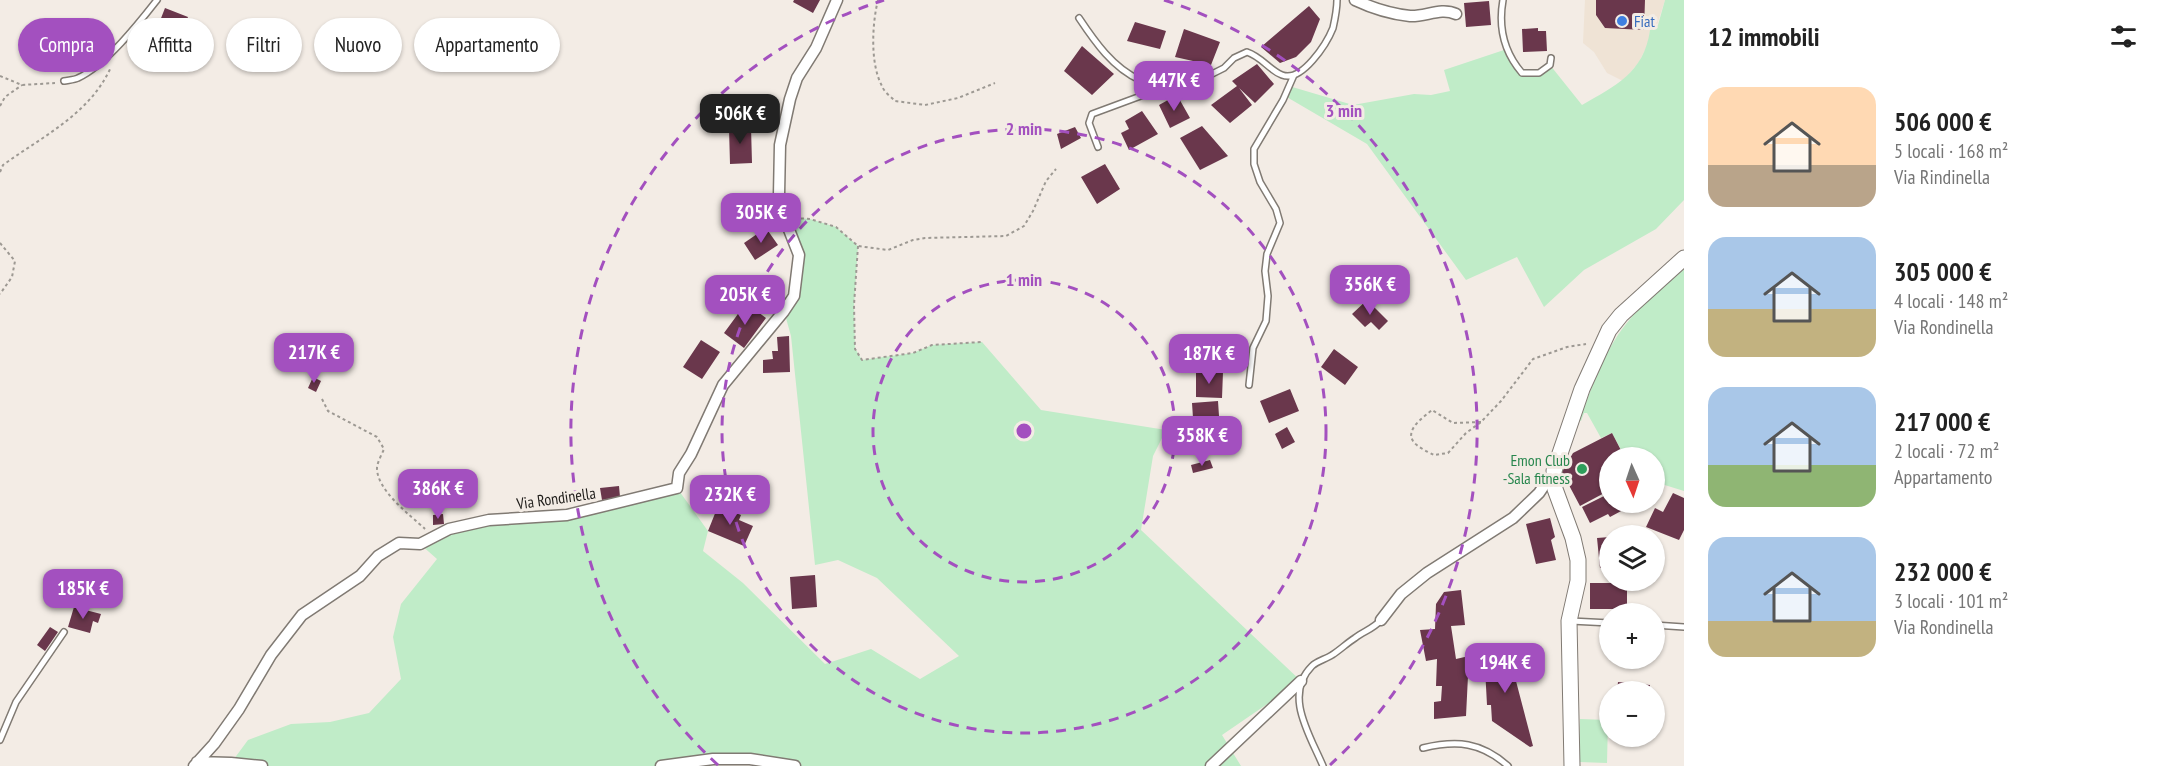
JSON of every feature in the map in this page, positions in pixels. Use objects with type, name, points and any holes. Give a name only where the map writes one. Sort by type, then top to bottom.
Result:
[{"type":"street","points":[[784,217],[779,195],[780,145],[790,99],[797,78],[816,48],[837,0]]},
{"type":"street","points":[[1355,0],[1381,10],[1412,16],[1449,10],[1456,14]]},
{"type":"street","name":"Via Rondinella","points":[[196,764],[232,717],[271,655],[302,615],[360,576],[378,556],[399,543],[420,544],[449,529],[489,520],[567,515],[677,488],[679,473],[691,454],[723,385],[759,343],[794,296],[799,255],[784,217]]},
{"type":"street","points":[[1382,620],[1401,594],[1427,573],[1513,518],[1539,493],[1554,471],[1582,388],[1609,330],[1621,315],[1684,258]]},
{"type":"street","points":[[1554,471],[1555,489],[1573,538],[1578,560],[1578,581],[1569,621],[1572,766]]},
{"type":"street","points":[[1211,766],[1301,681]]},
{"type":"street","points":[[661,766],[713,759],[750,759],[795,766]]},
{"type":"street","name":"Via Rondinella","points":[[196,764],[231,763],[262,766]]},
{"type":"lane","points":[[64,81],[78,78],[98,63],[121,42],[157,0]]},
{"type":"lane","points":[[1249,385],[1253,348],[1266,321],[1267,254],[1280,223],[1276,209],[1260,182],[1254,164],[1254,149],[1283,100],[1294,75],[1307,66],[1323,46],[1332,28],[1337,0]]},
{"type":"lane","points":[[1503,0],[1500,16],[1503,40],[1512,61],[1522,74],[1539,73],[1550,65],[1551,58]]},
{"type":"lane","points":[[1079,18],[1095,42],[1118,66],[1140,80],[1165,87]]},
{"type":"lane","points":[[1098,147],[1089,123],[1092,114],[1165,87],[1202,79],[1224,68],[1234,58],[1247,52],[1258,55],[1282,75],[1294,75]]},
{"type":"lane","points":[[1323,766],[1301,714],[1298,701],[1301,681],[1314,664],[1331,656],[1382,620]]},
{"type":"lane","points":[[1569,621],[1599,622]]},
{"type":"lane","points":[[1665,626],[1684,627]]},
{"type":"lane","points":[[0,740],[16,702],[64,632]]},
{"type":"lane","points":[[1423,748],[1442,743],[1459,742],[1485,750],[1508,766]]},
{"type":"path","points":[[878,0],[874,16],[874,58],[882,87],[895,101],[926,105],[958,98],[995,83]]},
{"type":"path","points":[[0,171],[3,165],[76,115],[91,100],[110,70],[121,42]]},
{"type":"path","points":[[0,76],[22,85],[33,86],[64,81]]},
{"type":"path","points":[[0,106],[5,97],[22,85]]},
{"type":"path","points":[[784,217],[810,219],[836,227],[858,246],[888,250],[925,238],[1006,236],[1024,226],[1034,211],[1046,181],[1056,169]]},
{"type":"path","points":[[0,243],[15,261],[12,277],[0,294]]},
{"type":"path","points":[[858,246],[854,305],[855,349],[862,360],[913,353],[932,345],[982,342]]},
{"type":"path","points":[[1481,422],[1453,423],[1432,410],[1416,423],[1411,436],[1413,442],[1434,455],[1448,453],[1466,433],[1481,422],[1501,401],[1533,359],[1566,347],[1601,345]]},
{"type":"path","points":[[322,399],[328,411],[377,437],[384,449],[377,467],[381,481],[395,502],[434,537]]},
{"type":"shaded area","points":[[1585,0],[1665,0],[1657,25],[1650,31],[1648,44],[1639,62],[1623,81],[1607,73],[1594,52],[1583,43]]},
{"type":"green space","points":[[1665,0],[1684,0],[1684,200],[1656,229],[1584,270],[1544,307],[1517,257],[1466,280],[1367,144],[1285,96],[1289,86],[1353,105],[1414,94],[1431,95],[1450,91],[1444,70],[1507,49],[1522,73],[1539,73],[1550,65],[1582,105],[1606,91],[1635,68],[1647,45],[1650,30],[1658,25]]},
{"type":"green space","points":[[784,217],[810,219],[836,227],[858,246],[854,305],[855,348],[862,360],[913,353],[932,345],[982,342],[1041,410],[1166,430],[1153,456],[1141,530],[1301,681],[1222,735],[1241,766],[795,766],[750,759],[661,766],[262,766],[231,763],[248,740],[291,724],[330,722],[369,713],[401,679],[393,637],[401,604],[437,559],[420,544],[449,529],[521,519],[677,488],[708,531],[703,551],[743,583],[825,664],[871,649],[920,679],[959,656],[877,578],[838,560],[815,565],[791,336],[784,311],[794,296],[799,255]]},
{"type":"green space","points":[[1684,269],[1684,491],[1665,485],[1665,447],[1620,447],[1612,433],[1601,438],[1587,413],[1584,413],[1581,421],[1579,420],[1611,346],[1639,309]]},
{"type":"green space","points":[[1580,719],[1599,720],[1599,747],[1607,747],[1607,763],[1579,762]]},
{"type":"building","points":[[794,0],[820,0],[813,13],[793,2]]},
{"type":"building","name":"Fiat","points":[[1596,0],[1645,0],[1644,30],[1605,28],[1596,15]]},
{"type":"building","points":[[1489,1],[1491,25],[1466,27],[1464,3]]},
{"type":"building","points":[[1309,6],[1320,19],[1311,42],[1296,57],[1280,63],[1261,47]]},
{"type":"building","points":[[165,8],[188,17],[188,18],[161,18]]},
{"type":"building","points":[[1135,22],[1166,31],[1160,49],[1127,41]]},
{"type":"building","points":[[1538,28],[1538,31],[1546,31],[1547,51],[1523,52],[1522,29]]},
{"type":"building","points":[[1184,29],[1220,42],[1211,65],[1175,57]]},
{"type":"building","points":[[1082,46],[1114,74],[1092,95],[1064,71]]},
{"type":"building","points":[[1257,64],[1274,84],[1255,103],[1239,88],[1252,105],[1230,123],[1211,105],[1237,86],[1232,81]]},
{"type":"building","points":[[1177,95],[1190,118],[1170,128],[1159,105]]},
{"type":"building","points":[[1142,111],[1158,134],[1129,150],[1121,133],[1129,129],[1125,121]]},
{"type":"building","points":[[1202,126],[1228,156],[1200,170],[1180,138]]},
{"type":"building","points":[[751,127],[752,163],[730,164],[729,128]]},
{"type":"building","points":[[1075,127],[1081,138],[1061,149],[1057,134]]},
{"type":"building","points":[[1105,164],[1120,189],[1097,204],[1081,177]]},
{"type":"building","points":[[766,228],[778,245],[755,260],[744,243]]},
{"type":"building","points":[[779,283],[782,286],[779,291],[784,295],[771,312],[756,300],[768,284],[774,289]]},
{"type":"building","points":[[1367,300],[1388,321],[1379,330],[1371,322],[1365,327],[1352,314]]},
{"type":"building","points":[[746,303],[766,318],[744,348],[724,333]]},
{"type":"building","points":[[789,336],[790,372],[763,373],[763,360],[773,359],[772,351],[778,351],[777,337]]},
{"type":"building","points":[[701,340],[720,352],[702,379],[683,367]]},
{"type":"building","points":[[1334,349],[1358,367],[1345,385],[1321,367]]},
{"type":"building","points":[[1196,372],[1223,372],[1222,398],[1196,397]]},
{"type":"building","points":[[313,377],[321,381],[316,392],[308,388]]},
{"type":"building","points":[[1290,389],[1299,411],[1269,423],[1260,401]]},
{"type":"building","points":[[1218,401],[1220,431],[1194,433],[1192,403]]},
{"type":"building","points":[[1287,427],[1295,442],[1282,449],[1275,434]]},
{"type":"building","points":[[1612,433],[1619,447],[1599,447],[1599,496],[1580,506],[1562,472],[1573,453]]},
{"type":"building","points":[[1210,460],[1213,468],[1193,473],[1191,465]]},
{"type":"building","points":[[619,486],[620,497],[602,500],[600,488]]},
{"type":"building","points":[[1673,493],[1684,498],[1684,530],[1679,540],[1665,534],[1665,525],[1647,525],[1653,513],[1665,513]]},
{"type":"building","points":[[1599,498],[1599,513],[1617,513],[1610,517],[1608,514],[1590,523],[1582,507]]},
{"type":"building","points":[[718,506],[741,515],[739,520],[753,526],[744,546],[708,531]]},
{"type":"building","points":[[443,514],[444,524],[433,525],[433,515]]},
{"type":"building","points":[[1550,518],[1555,537],[1551,540],[1556,560],[1536,564],[1526,524]]},
{"type":"building","points":[[106,571],[114,582],[110,585],[102,575]]},
{"type":"building","points":[[815,575],[817,607],[792,609],[790,577]]},
{"type":"building","points":[[1590,583],[1599,583],[1599,591],[1627,591],[1627,603],[1599,603],[1599,609],[1590,609]]},
{"type":"building","points":[[1461,590],[1465,625],[1451,626],[1456,659],[1469,656],[1466,716],[1434,719],[1434,702],[1441,701],[1442,686],[1436,686],[1437,659],[1426,661],[1420,630],[1435,629],[1436,604],[1444,592]]},
{"type":"building","points":[[74,607],[101,614],[98,623],[93,621],[90,633],[68,627]]},
{"type":"building","points":[[50,627],[58,632],[45,651],[37,645]]},
{"type":"building","points":[[1506,643],[1533,746],[1530,747],[1492,721],[1491,705],[1487,705],[1484,649]]},
{"type":"place","name":"Fiat","points":[[1622,21]]},
{"type":"place","name":"Emon Club -Sala fitness","points":[[1582,469]]}]
